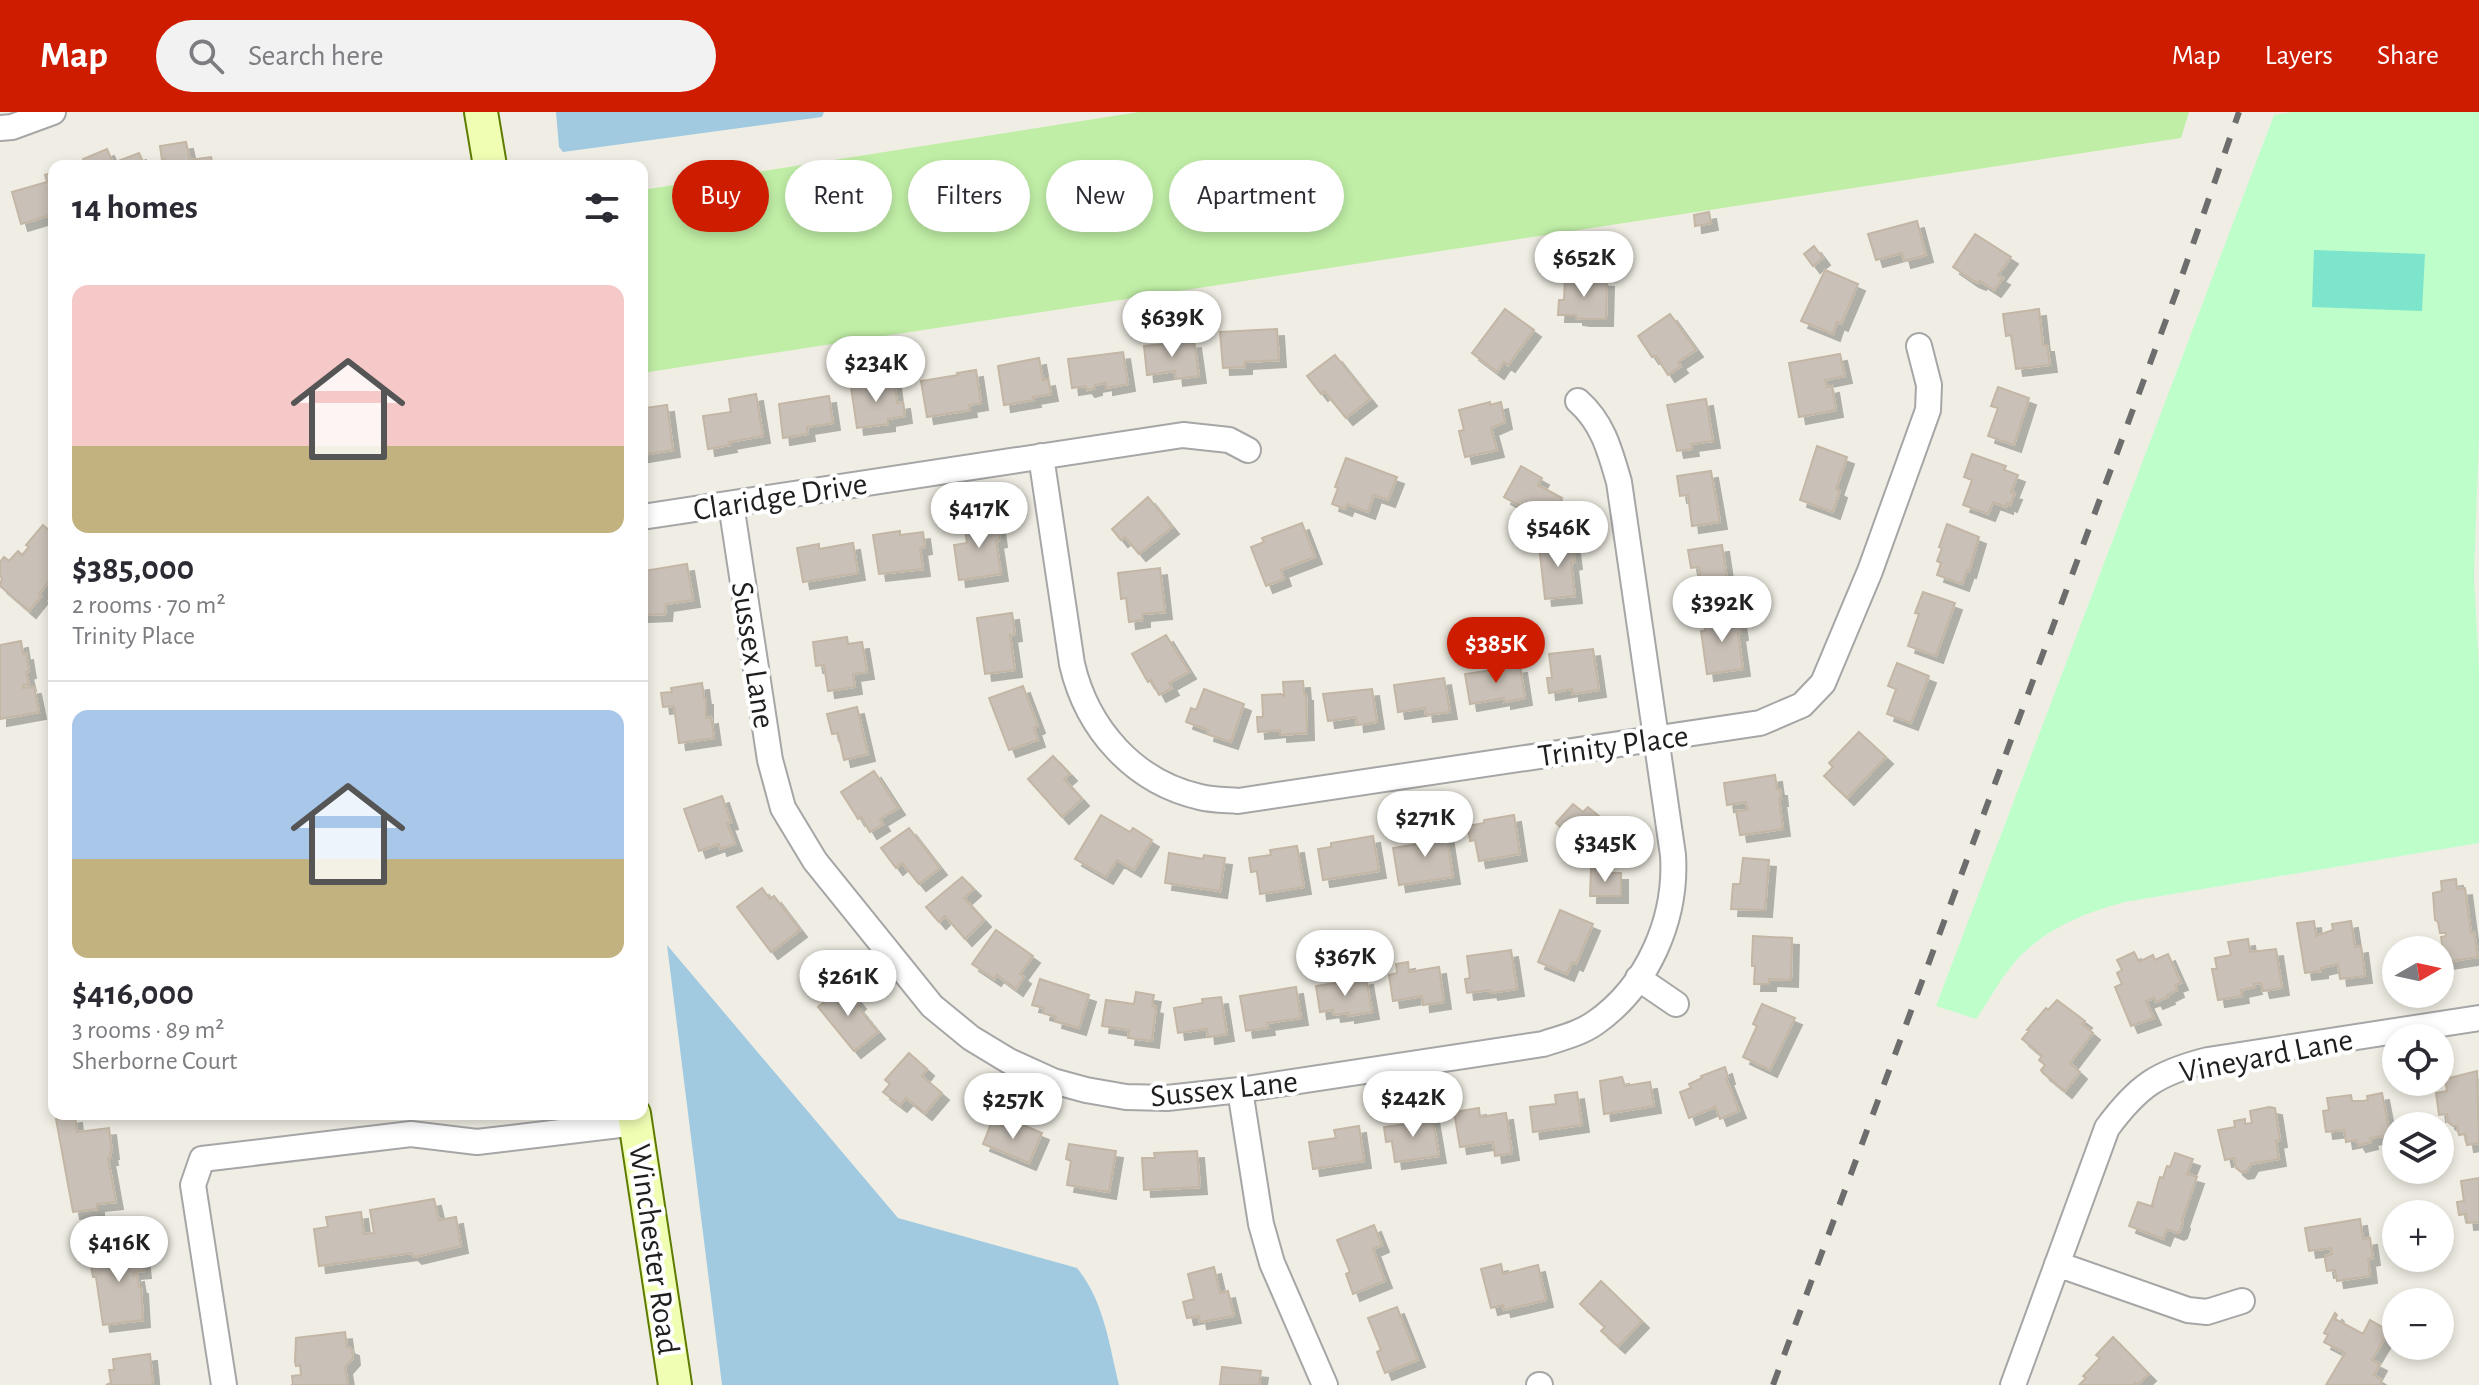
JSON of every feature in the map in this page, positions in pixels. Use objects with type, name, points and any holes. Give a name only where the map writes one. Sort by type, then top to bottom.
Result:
[{"type":"main road","points":[[481,112],[489,160]]},
{"type":"main road","name":"Winchester Road","points":[[635,1120],[675,1385]]},
{"type":"street","points":[[0,128],[12,127],[53,112]]},
{"type":"street","name":"Trinity Place","points":[[1041,456],[1076,682],[1093,721],[1140,771],[1168,786],[1200,797],[1238,801],[1760,723],[1802,705],[1823,683],[1870,571],[1928,410],[1929,385],[1919,346]]},
{"type":"street","name":"Sussex Lane","points":[[731,504],[770,760],[783,808],[815,861],[932,1006],[971,1038],[1009,1061],[1053,1081],[1086,1090],[1126,1097],[1167,1098],[1240,1090],[1543,1044],[1577,1033],[1596,1022],[1628,992],[1658,944],[1664,929],[1674,875],[1619,482],[1606,439],[1592,413],[1578,401]]},
{"type":"street","name":"Claridge Drive","points":[[648,516],[1183,435],[1229,440],[1248,450]]},
{"type":"street","points":[[1638,978],[1676,1004]]},
{"type":"street","name":"Vineyard Lane","points":[[2013,1385],[2107,1128],[2125,1104],[2147,1085],[2173,1069],[2208,1060],[2479,1018]]},
{"type":"street","points":[[1240,1090],[1261,1224],[1272,1263],[1325,1385]]},
{"type":"street","points":[[224,1385],[193,1185],[202,1159],[411,1134],[477,1142],[622,1120]]},
{"type":"street","points":[[2057,1264],[2188,1310],[2207,1312],[2242,1301]]},
{"type":"green space","points":[[1139,112],[2189,112],[2181,138],[648,372],[648,189],[672,185],[672,232],[769,232],[769,170],[785,168],[785,232],[892,232],[892,160],[833,160]]},
{"type":"green space","points":[[2292,112],[2479,112],[2479,437],[2474,577],[2479,668],[2479,843],[2110,906],[2052,931],[2026,950],[2004,976],[1976,1019],[1936,1006],[2274,115]]},
{"type":"green space","points":[[2314,250],[2425,254],[2422,311],[2312,307]]},
{"type":"water","points":[[556,112],[824,112],[822,117],[563,152],[559,147]]},
{"type":"water","points":[[667,945],[898,1218],[1077,1268],[1100,1309],[1119,1385],[722,1385]]},
{"type":"building","points":[[186,142],[190,160],[162,160],[160,146]]},
{"type":"building","points":[[107,149],[112,160],[83,160]]},
{"type":"building","points":[[139,153],[142,160],[121,160]]},
{"type":"building","points":[[48,174],[48,216],[21,224],[12,192],[47,182],[45,175]]},
{"type":"building","points":[[1709,212],[1711,223],[1695,226],[1694,215]]},
{"type":"building","points":[[1917,221],[1926,255],[1904,261],[1902,253],[1876,260],[1868,234]]},
{"type":"building","points":[[1975,234],[2011,257],[1998,275],[2003,278],[1994,290],[1953,267]]},
{"type":"building","points":[[1814,246],[1823,258],[1813,266],[1804,254]]},
{"type":"building","points":[[1825,270],[1858,284],[1841,324],[1837,322],[1833,334],[1801,321]]},
{"type":"building","points":[[1565,278],[1607,280],[1606,319],[1558,315],[1559,300],[1564,300]]},
{"type":"building","points":[[1505,309],[1534,330],[1508,365],[1504,362],[1497,372],[1472,353]]},
{"type":"building","points":[[2039,309],[2043,345],[2047,345],[2050,365],[2016,369],[2011,335],[2006,336],[2003,314]]},
{"type":"building","points":[[1670,314],[1696,350],[1678,362],[1681,366],[1668,375],[1638,336]]},
{"type":"building","points":[[1277,329],[1279,360],[1245,362],[1245,367],[1223,368],[1220,332]]},
{"type":"building","points":[[1194,341],[1199,376],[1176,379],[1175,371],[1147,375],[1144,346]]},
{"type":"building","points":[[1123,352],[1128,384],[1106,388],[1106,383],[1088,390],[1085,386],[1072,388],[1068,359]]},
{"type":"building","points":[[1840,354],[1845,376],[1825,380],[1827,387],[1832,386],[1836,410],[1799,417],[1789,363]]},
{"type":"building","points":[[1335,355],[1370,399],[1346,418],[1307,376]]},
{"type":"building","points":[[1039,358],[1043,380],[1048,379],[1051,394],[1004,405],[998,366]]},
{"type":"building","points":[[976,370],[981,403],[969,405],[970,410],[927,417],[921,381]]},
{"type":"building","points":[[894,381],[897,403],[903,402],[905,416],[888,419],[888,424],[857,428],[851,387]]},
{"type":"building","points":[[1998,387],[2029,398],[2014,445],[1988,436],[1998,408],[1991,406]]},
{"type":"building","points":[[756,394],[763,436],[708,449],[703,416],[731,412],[729,399]]},
{"type":"building","points":[[829,396],[833,423],[807,427],[808,434],[783,438],[779,404]]},
{"type":"building","points":[[1706,399],[1713,441],[1691,444],[1692,449],[1677,451],[1667,405]]},
{"type":"building","points":[[1490,402],[1490,405],[1501,402],[1505,422],[1491,428],[1497,450],[1465,457],[1459,431],[1464,430],[1459,410]]},
{"type":"building","points":[[667,405],[673,450],[648,454],[648,408]]},
{"type":"building","points":[[1817,446],[1847,457],[1836,489],[1840,491],[1833,512],[1800,500]]},
{"type":"building","points":[[1972,454],[2006,466],[2004,470],[2018,475],[2010,505],[2007,503],[2006,507],[1993,502],[1988,514],[1963,505],[1972,480],[1964,477]]},
{"type":"building","points":[[1346,458],[1397,477],[1388,500],[1374,495],[1368,512],[1347,504],[1345,509],[1332,504]]},
{"type":"building","points":[[1521,466],[1542,478],[1538,485],[1562,498],[1549,522],[1504,497]]},
{"type":"building","points":[[1711,471],[1720,522],[1692,526],[1688,495],[1680,496],[1677,476]]},
{"type":"building","points":[[1148,497],[1172,527],[1139,554],[1125,537],[1121,540],[1112,529]]},
{"type":"building","points":[[997,518],[1000,540],[996,541],[1001,574],[959,580],[954,545],[967,543],[964,523]]},
{"type":"building","points":[[1302,523],[1315,557],[1281,570],[1284,579],[1266,586],[1251,547],[1264,542],[1262,538]]},
{"type":"building","points":[[1947,524],[1979,537],[1962,584],[1937,575],[1941,563],[1937,561],[1942,548],[1939,547]]},
{"type":"building","points":[[43,525],[48,530],[48,583],[29,611],[0,586],[0,562],[4,557],[9,561],[18,551],[22,555],[29,547],[26,545]]},
{"type":"building","points":[[900,531],[900,535],[923,532],[925,547],[920,548],[923,569],[879,574],[873,535]]},
{"type":"building","points":[[1572,540],[1575,596],[1545,599],[1539,545]]},
{"type":"building","points":[[853,543],[858,573],[803,582],[797,548],[819,544],[819,549]]},
{"type":"building","points":[[1722,545],[1729,592],[1703,596],[1699,567],[1691,568],[1688,550]]},
{"type":"building","points":[[687,564],[693,600],[666,604],[665,614],[648,615],[648,570]]},
{"type":"building","points":[[1160,568],[1165,612],[1143,614],[1143,620],[1129,622],[1126,598],[1121,599],[1118,573]]},
{"type":"building","points":[[1923,592],[1955,603],[1936,656],[1908,646]]},
{"type":"building","points":[[1012,613],[1015,634],[1010,635],[1015,670],[985,674],[977,618]]},
{"type":"building","points":[[1738,613],[1743,669],[1707,674],[1701,631],[1705,631],[1704,618]]},
{"type":"building","points":[[1166,635],[1189,672],[1169,683],[1172,688],[1159,695],[1132,654]]},
{"type":"building","points":[[847,637],[848,644],[862,642],[867,672],[853,674],[855,687],[828,691],[824,665],[816,666],[813,642]]},
{"type":"building","points":[[21,641],[29,671],[26,672],[29,684],[23,685],[23,688],[34,687],[39,712],[0,719],[0,645]]},
{"type":"building","points":[[1593,649],[1599,690],[1572,694],[1572,689],[1549,693],[1547,678],[1552,678],[1549,654]]},
{"type":"building","points":[[1897,663],[1929,676],[1911,723],[1887,714],[1896,689],[1888,686]]},
{"type":"building","points":[[1520,666],[1525,698],[1470,704],[1465,674]]},
{"type":"building","points":[[1444,678],[1450,712],[1426,715],[1425,708],[1398,712],[1394,685]]},
{"type":"building","points":[[1303,681],[1307,733],[1280,735],[1280,730],[1258,732],[1257,717],[1263,717],[1262,695],[1284,696],[1283,682]]},
{"type":"building","points":[[702,683],[706,718],[711,717],[714,738],[679,743],[674,706],[663,707],[661,693],[672,692],[671,688]]},
{"type":"building","points":[[1023,686],[1038,726],[1034,728],[1038,740],[1009,750],[989,698]]},
{"type":"building","points":[[1204,689],[1244,704],[1231,742],[1207,734],[1208,730],[1186,722],[1191,708],[1196,710]]},
{"type":"building","points":[[1372,689],[1377,722],[1357,725],[1356,717],[1328,721],[1323,694]]},
{"type":"building","points":[[857,707],[868,754],[844,760],[838,733],[832,734],[827,714]]},
{"type":"building","points":[[1859,732],[1886,757],[1847,798],[1824,776],[1833,767],[1829,763]]},
{"type":"building","points":[[1053,756],[1070,774],[1064,779],[1082,799],[1062,817],[1028,779]]},
{"type":"building","points":[[874,771],[898,808],[880,819],[883,824],[870,832],[841,792]]},
{"type":"building","points":[[1775,775],[1777,789],[1780,789],[1783,829],[1740,835],[1736,811],[1748,810],[1746,802],[1727,805],[1724,783]]},
{"type":"building","points":[[722,796],[735,844],[720,849],[719,844],[699,851],[684,809]]},
{"type":"building","points":[[1573,804],[1583,812],[1588,807],[1617,831],[1607,849],[1603,848],[1594,858],[1556,823]]},
{"type":"building","points":[[1101,815],[1130,832],[1133,828],[1152,840],[1134,870],[1117,860],[1106,877],[1075,859]]},
{"type":"building","points":[[1514,815],[1520,854],[1479,861],[1475,840],[1470,841],[1468,826]]},
{"type":"building","points":[[1445,825],[1453,877],[1399,885],[1393,848],[1418,844],[1418,849],[1426,848],[1423,828]]},
{"type":"building","points":[[909,828],[940,868],[919,884],[902,863],[896,868],[881,848]]},
{"type":"building","points":[[1373,836],[1379,871],[1323,880],[1318,849],[1331,847],[1331,843]]},
{"type":"building","points":[[1297,846],[1304,887],[1260,894],[1257,871],[1251,872],[1249,858],[1271,855],[1270,850]]},
{"type":"building","points":[[1169,853],[1203,859],[1204,855],[1225,858],[1220,891],[1165,883]]},
{"type":"building","points":[[1743,858],[1769,860],[1765,910],[1731,909],[1733,884],[1740,884]]},
{"type":"building","points":[[1591,869],[1602,869],[1602,873],[1621,873],[1621,896],[1590,896]]},
{"type":"building","points":[[962,877],[974,889],[964,898],[984,920],[965,939],[945,916],[939,922],[926,907]]},
{"type":"building","points":[[2456,879],[2457,889],[2465,888],[2471,933],[2474,932],[2478,957],[2454,961],[2454,936],[2440,933],[2435,920],[2433,893],[2442,891],[2441,881]]},
{"type":"building","points":[[762,888],[770,899],[774,896],[800,930],[771,952],[737,907]]},
{"type":"building","points":[[1560,910],[1593,924],[1576,964],[1572,962],[1567,974],[1538,962]]},
{"type":"building","points":[[2314,921],[2316,936],[2333,930],[2332,924],[2351,921],[2355,947],[2361,946],[2365,976],[2340,979],[2338,964],[2305,973],[2297,923]]},
{"type":"building","points":[[996,930],[1033,956],[1020,974],[1024,977],[1016,989],[997,975],[994,979],[972,964]]},
{"type":"building","points":[[1753,936],[1792,938],[1791,980],[1769,979],[1769,984],[1754,984]]},
{"type":"building","points":[[2248,939],[2250,952],[2276,949],[2282,988],[2263,991],[2261,983],[2254,984],[2255,987],[2241,990],[2242,996],[2218,1000],[2212,969],[2217,969],[2215,958],[2231,955],[2228,942]]},
{"type":"building","points":[[1511,950],[1517,989],[1467,993],[1465,979],[1470,978],[1467,956]]},
{"type":"building","points":[[2134,952],[2139,962],[2153,955],[2155,960],[2168,954],[2181,983],[2175,985],[2177,990],[2168,997],[2156,1002],[2154,998],[2146,1001],[2154,1018],[2131,1026],[2115,987],[2122,984],[2117,973],[2122,970],[2117,960]]},
{"type":"building","points":[[1408,962],[1409,972],[1439,967],[1444,1002],[1423,1005],[1422,996],[1393,1001],[1389,975],[1397,973],[1396,964]]},
{"type":"building","points":[[1366,978],[1372,1012],[1348,1016],[1348,1013],[1334,1015],[1333,1010],[1320,1012],[1316,986]]},
{"type":"building","points":[[1040,979],[1089,995],[1079,1028],[1055,1021],[1056,1017],[1043,1013],[1044,1008],[1032,1005]]},
{"type":"building","points":[[845,985],[859,1002],[856,1005],[878,1032],[854,1051],[818,1007]]},
{"type":"building","points":[[1296,987],[1301,1018],[1267,1023],[1268,1028],[1246,1031],[1240,996]]},
{"type":"building","points":[[1136,992],[1154,995],[1152,1006],[1156,1007],[1152,1041],[1128,1038],[1129,1030],[1102,1026],[1106,1000],[1134,1004]]},
{"type":"building","points":[[1221,997],[1227,1034],[1208,1037],[1207,1029],[1178,1033],[1174,1008]]},
{"type":"building","points":[[2057,1000],[2085,1021],[2082,1024],[2093,1033],[2070,1063],[2080,1072],[2065,1091],[2043,1073],[2041,1070],[2045,1065],[2039,1060],[2042,1056],[2022,1039],[2046,1008],[2048,1010]]},
{"type":"building","points":[[1762,1004],[1795,1018],[1770,1070],[1743,1057],[1757,1026],[1753,1024]]},
{"type":"building","points":[[909,1053],[927,1069],[922,1076],[942,1093],[925,1113],[906,1098],[900,1105],[883,1092],[890,1084],[885,1080]]},
{"type":"building","points":[[1725,1067],[1739,1111],[1720,1119],[1715,1106],[1689,1118],[1680,1092],[1691,1088],[1689,1084],[1701,1076]]},
{"type":"building","points":[[2477,1071],[2479,1143],[2467,1145],[2465,1134],[2459,1135],[2457,1126],[2454,1126],[2454,1112],[2439,1112],[2436,1096],[2454,1096],[2454,1077]]},
{"type":"building","points":[[1622,1077],[1625,1086],[1650,1082],[1654,1106],[1604,1114],[1600,1081]]},
{"type":"building","points":[[1577,1092],[1582,1125],[1533,1132],[1530,1107],[1556,1104],[1555,1095]]},
{"type":"building","points":[[2382,1093],[2386,1112],[2382,1112],[2382,1136],[2370,1138],[2371,1142],[2359,1145],[2356,1140],[2346,1142],[2344,1130],[2326,1132],[2323,1111],[2329,1110],[2327,1098],[2351,1095],[2352,1101],[2363,1101],[2368,1100],[2367,1096]]},
{"type":"building","points":[[1479,1108],[1480,1117],[1506,1113],[1512,1153],[1495,1156],[1493,1142],[1460,1147],[1454,1112]]},
{"type":"building","points":[[2275,1108],[2280,1140],[2276,1141],[2279,1159],[2251,1164],[2247,1171],[2241,1172],[2236,1168],[2234,1158],[2225,1160],[2218,1130],[2235,1127],[2234,1121],[2245,1119],[2245,1124],[2252,1123],[2250,1111]]},
{"type":"building","points":[[1432,1115],[1439,1156],[1395,1162],[1392,1141],[1386,1142],[1384,1127],[1407,1124],[1406,1119]]},
{"type":"building","points":[[56,1120],[76,1120],[77,1132],[109,1128],[112,1152],[111,1158],[108,1158],[116,1202],[97,1204],[97,1209],[73,1212]]},
{"type":"building","points":[[992,1121],[1018,1132],[1021,1124],[1042,1133],[1029,1163],[983,1144]]},
{"type":"building","points":[[1359,1126],[1364,1161],[1313,1169],[1309,1142],[1336,1138],[1334,1130]]},
{"type":"building","points":[[1069,1144],[1116,1151],[1109,1192],[1067,1185],[1071,1161],[1066,1159]]},
{"type":"building","points":[[1197,1151],[1200,1187],[1144,1190],[1142,1158],[1155,1158],[1154,1153]]},
{"type":"building","points":[[2175,1153],[2193,1159],[2187,1174],[2197,1177],[2180,1231],[2177,1233],[2167,1229],[2163,1239],[2129,1226],[2138,1202],[2154,1207],[2160,1177],[2163,1178],[2167,1166],[2170,1167]]},
{"type":"building","points":[[2479,1178],[2479,1222],[2467,1223],[2466,1214],[2459,1215],[2457,1202],[2464,1201],[2461,1181]]},
{"type":"building","points":[[434,1199],[439,1220],[456,1217],[461,1246],[415,1257],[411,1253],[319,1266],[314,1229],[328,1227],[326,1217],[361,1212],[364,1234],[374,1233],[370,1210]]},
{"type":"building","points":[[2360,1219],[2363,1239],[2370,1238],[2373,1258],[2368,1259],[2370,1276],[2337,1281],[2335,1270],[2327,1271],[2325,1260],[2325,1256],[2332,1254],[2331,1248],[2309,1251],[2305,1228]]},
{"type":"building","points":[[1374,1225],[1382,1245],[1373,1249],[1385,1281],[1353,1294],[1346,1274],[1350,1272],[1337,1240]]},
{"type":"building","points":[[141,1246],[144,1271],[133,1272],[133,1276],[137,1275],[141,1287],[143,1320],[103,1325],[96,1277],[93,1277],[89,1254]]},
{"type":"building","points":[[1501,1264],[1503,1274],[1538,1265],[1546,1300],[1504,1310],[1503,1305],[1491,1308],[1481,1269]]},
{"type":"building","points":[[1214,1267],[1220,1293],[1228,1291],[1234,1316],[1200,1322],[1199,1316],[1187,1318],[1183,1302],[1194,1299],[1188,1274]]},
{"type":"building","points":[[1601,1281],[1642,1321],[1618,1346],[1601,1331],[1605,1327],[1580,1304]]},
{"type":"building","points":[[1397,1307],[1418,1360],[1385,1373],[1377,1352],[1381,1350],[1368,1318]]},
{"type":"building","points":[[2335,1313],[2335,1319],[2363,1334],[2370,1320],[2382,1327],[2382,1343],[2372,1360],[2380,1364],[2374,1375],[2382,1380],[2380,1385],[2326,1385],[2345,1353],[2324,1342],[2328,1335],[2324,1333]]},
{"type":"building","points":[[345,1332],[347,1347],[352,1349],[353,1358],[345,1367],[348,1385],[293,1385],[292,1376],[301,1375],[300,1365],[296,1366],[295,1362],[296,1338]]},
{"type":"building","points":[[2113,1337],[2149,1374],[2137,1385],[2079,1385],[2100,1358],[2096,1355]]},
{"type":"building","points":[[150,1354],[153,1385],[106,1385],[111,1383],[109,1370],[114,1370],[113,1359]]},
{"type":"building","points":[[1222,1367],[1261,1371],[1259,1385],[1220,1385]]},
{"type":"railway","points":[[1773,1385],[2176,293],[2239,112]]}]
